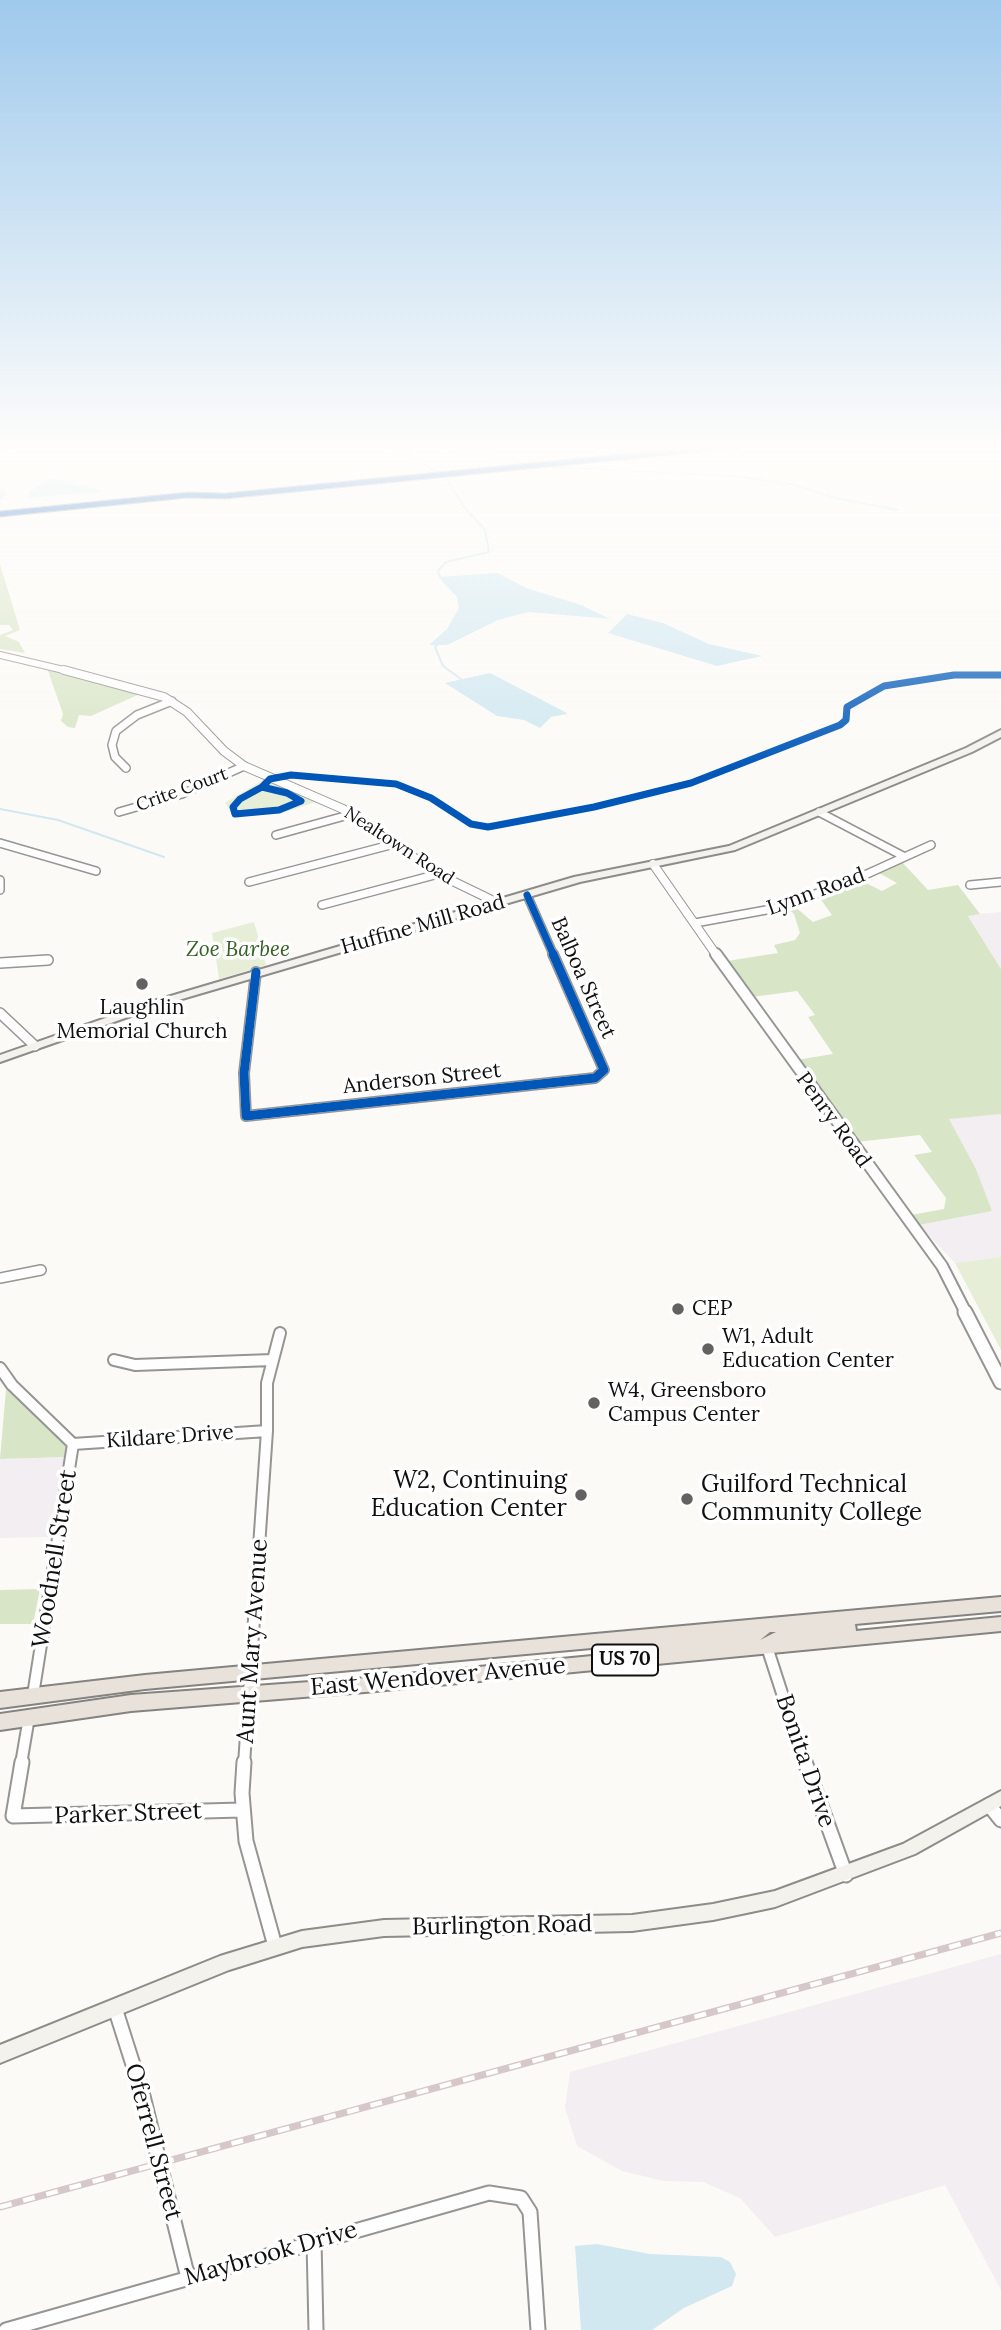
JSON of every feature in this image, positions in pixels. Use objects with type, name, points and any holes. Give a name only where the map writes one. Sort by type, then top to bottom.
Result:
[{"type":"highway","name":"East Wendover Avenue","points":[[0,1700],[251,1673],[1001,1604]]},
{"type":"highway","points":[[766,1647],[775,1638],[787,1634],[873,1625],[903,1614]]},
{"type":"highway","name":"East Wendover Avenue","points":[[0,1722],[131,1703],[573,1665],[1001,1624]]},
{"type":"highway","points":[[573,1665],[610,1652],[752,1636],[767,1625]]},
{"type":"main road","name":"Huffine Mill Road","points":[[0,1059],[256,972],[578,879],[713,854],[966,751],[1001,733]]},
{"type":"main road","name":"Burlington Road","points":[[0,2054],[275,1946],[329,1934],[384,1928],[632,1923],[713,1912],[775,1899],[846,1875],[997,1808]]},
{"type":"street","name":"Nealtown Road","points":[[0,655],[117,682],[172,701],[187,712],[224,751],[244,766],[352,814],[438,874],[498,903]]},
{"type":"street","points":[[125,768],[115,757],[112,745],[116,730],[137,715],[172,701]]},
{"type":"street","name":"Crite Court","points":[[119,812],[182,794],[244,766]]},
{"type":"street","points":[[819,812],[903,856]]},
{"type":"street","points":[[276,835],[352,814]]},
{"type":"street","points":[[0,843],[96,871]]},
{"type":"street","points":[[249,882],[394,844]]},
{"type":"street","name":"Lynn Road","points":[[695,923],[788,905],[856,879],[932,845]]},
{"type":"street","name":"Penry Road","points":[[653,864],[818,1100],[942,1266],[969,1314],[1001,1382]]},
{"type":"street","points":[[322,905],[438,874]]},
{"type":"street","points":[[0,890],[1,880]]},
{"type":"street","points":[[970,886],[1001,882]]},
{"type":"street","name":"Balboa Street","points":[[527,895],[604,1070],[601,1075]]},
{"type":"street","points":[[0,963],[48,960]]},
{"type":"street","name":"Anderson Street","points":[[256,972],[244,1073],[246,1116],[576,1081],[601,1075]]},
{"type":"street","points":[[0,1013],[35,1046]]},
{"type":"street","points":[[0,1278],[41,1270]]},
{"type":"street","name":"Aunt Mary Avenue","points":[[275,1946],[246,1841],[242,1810],[267,1431],[267,1383],[280,1333]]},
{"type":"street","points":[[114,1360],[135,1365],[272,1360]]},
{"type":"street","name":"Woodnell Street","points":[[1,1371],[73,1444],[33,1695]]},
{"type":"street","name":"Kildare Drive","points":[[73,1444],[267,1431]]},
{"type":"street","name":"Bonita Drive","points":[[766,1647],[822,1814],[846,1875]]},
{"type":"street","name":"Parker Street","points":[[29,1717],[13,1816],[242,1810]]},
{"type":"street","name":"Oferrell Street","points":[[115,2008],[143,2096],[188,2278]]},
{"type":"street","name":"Maybrook Drive","points":[[6,2330],[489,2193],[521,2198],[530,2212]]},
{"type":"street","points":[[530,2212],[538,2330]]},
{"type":"street","points":[[314,2241],[316,2330]]},
{"type":"shaded area","points":[[1001,912],[1001,969],[968,915]]},
{"type":"shaded area","points":[[1001,1114],[1001,1257],[955,1263],[919,1225],[992,1211],[976,1169],[948,1118]]},
{"type":"shaded area","points":[[64,1457],[49,1537],[0,1538],[0,1459]]},
{"type":"shaded area","points":[[1001,1954],[1001,2290],[945,2185],[775,2237],[740,2198],[703,2182],[663,2181],[622,2171],[577,2146],[565,2108],[570,2072]]},
{"type":"green space","points":[[0,564],[20,630],[5,636],[19,642],[25,653],[0,649],[0,635],[13,630],[9,625],[0,625]]},
{"type":"green space","points":[[47,668],[144,692],[91,716],[79,715],[75,728],[68,727],[61,721],[63,714]]},
{"type":"green space","points":[[265,779],[318,801],[289,811],[234,815],[225,803]]},
{"type":"green space","points":[[901,861],[928,890],[958,885],[980,914],[968,916],[1001,969],[1001,1114],[949,1119],[976,1169],[992,1211],[919,1225],[911,1215],[944,1209],[946,1198],[914,1155],[932,1152],[920,1135],[856,1142],[796,1060],[833,1054],[808,1017],[815,1015],[797,991],[752,997],[727,961],[778,953],[774,945],[795,940],[800,933],[794,914],[787,908],[794,906],[813,922],[832,915],[819,897],[860,880],[882,891],[897,883],[877,872]]},
{"type":"green space","name":"Zoe Barbee","points":[[254,922],[266,965],[219,979],[212,933]]},
{"type":"green space","points":[[1001,1257],[1001,1350],[955,1263]]},
{"type":"green space","points":[[6,1389],[62,1439],[66,1447],[64,1457],[0,1459]]},
{"type":"green space","points":[[40,1589],[33,1624],[0,1624],[0,1590]]},
{"type":"water","points":[[498,573],[526,588],[581,605],[610,619],[529,612],[498,620],[447,645],[429,645],[447,629],[459,608],[457,597],[438,577]]},
{"type":"water","points":[[627,614],[663,623],[709,644],[762,656],[717,666],[608,633]]},
{"type":"water","points":[[490,673],[567,714],[551,717],[540,728],[524,720],[497,716],[445,683]]},
{"type":"water","points":[[597,2244],[650,2254],[721,2257],[730,2262],[736,2274],[732,2286],[684,2308],[652,2330],[581,2330],[575,2246]]},
{"type":"waterway","points":[[440,577],[438,571],[446,562],[482,554]]},
{"type":"waterway","points":[[437,645],[435,647],[443,666],[461,679]]},
{"type":"waterway","points":[[0,809],[58,820],[164,857]]},
{"type":"railway","points":[[0,2207],[1001,1933]]},
{"type":"cycle path","points":[[262,787],[270,779],[291,775],[396,784],[431,798],[471,824],[488,827],[594,807],[691,783],[840,725],[846,720],[847,707],[884,686],[954,675],[1001,675]]},
{"type":"cycle path","points":[[262,787],[287,793],[301,801],[279,810],[235,814],[233,807],[240,799],[262,787]]},
{"type":"cycle path","points":[[256,972],[244,1073],[246,1116],[595,1078],[604,1070],[527,895]]},
{"type":"place","name":"Laughlin Memorial Church","points":[[142,984]]},
{"type":"place","name":"CEP","points":[[678,1309]]},
{"type":"place","name":"W1, Adult Education Center","points":[[708,1349]]},
{"type":"place","name":"W4, Greensboro Campus Center","points":[[594,1403]]},
{"type":"place","name":"W2, Continuing Education Center","points":[[581,1495]]},
{"type":"place","name":"Guilford Technical Community College","points":[[687,1499]]}]
